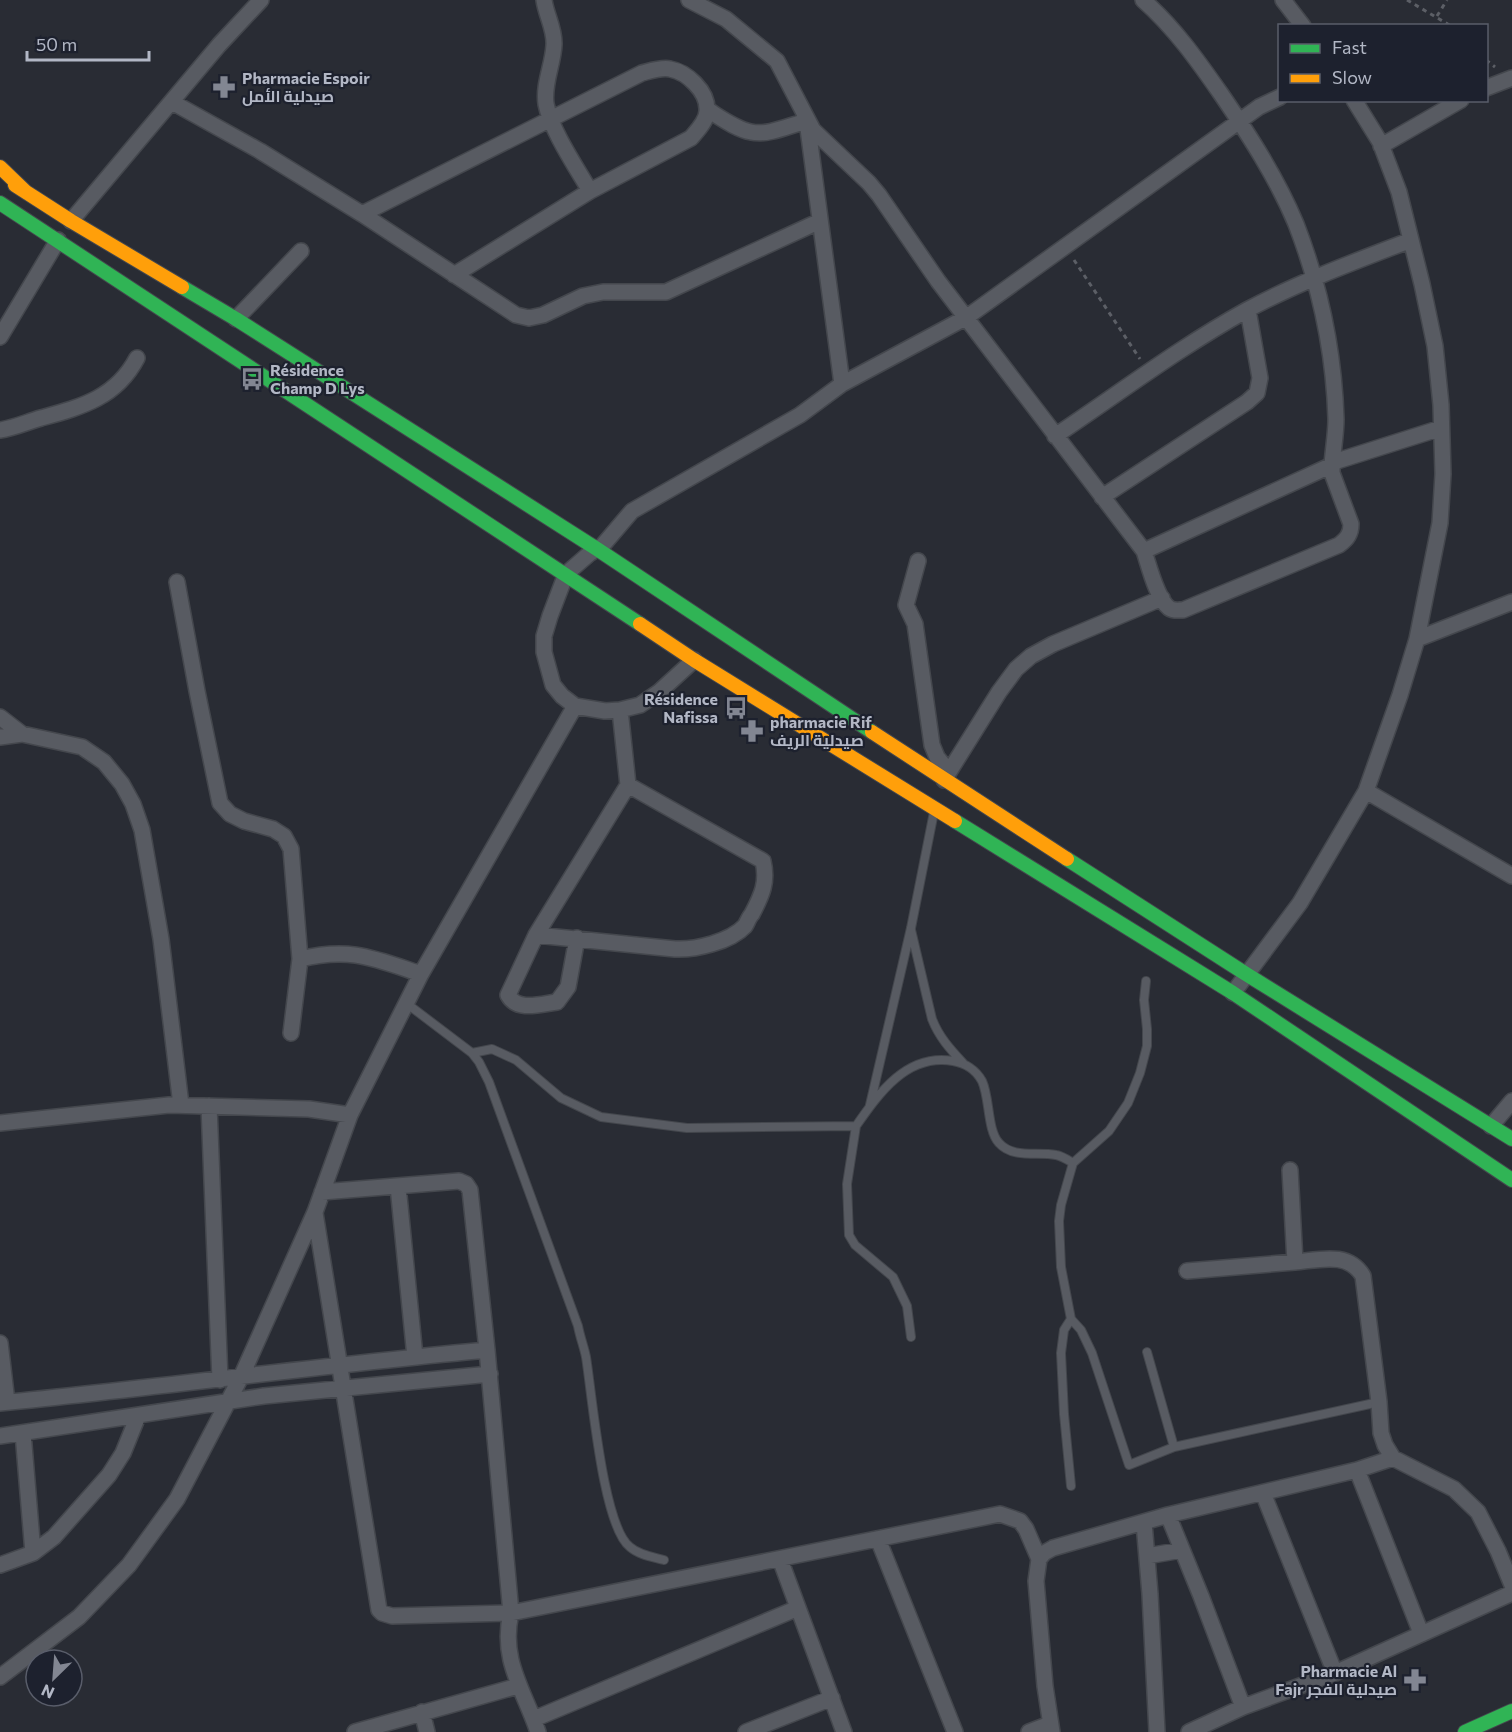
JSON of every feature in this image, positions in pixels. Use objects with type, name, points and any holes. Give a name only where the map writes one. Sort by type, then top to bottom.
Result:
[{"type":"main road","points":[[0,167],[27,193]]},
{"type":"main road","points":[[0,175],[71,221],[236,319],[597,549],[947,776],[1246,974],[1512,1139]]},
{"type":"main road","points":[[0,203],[694,660],[1233,993],[1512,1180]]},
{"type":"main road","points":[[1286,1028],[1300,1008]]},
{"type":"main road","points":[[1465,1732],[1512,1711]]},
{"type":"street","points":[[71,221],[219,45],[261,0]]},
{"type":"street","points":[[544,0],[554,33],[553,53],[545,96],[550,119],[590,191]]},
{"type":"street","points":[[689,0],[726,19],[777,61],[799,99],[807,121],[842,384]]},
{"type":"street","points":[[807,121],[826,144],[869,183],[899,222],[908,239],[938,281],[1144,551],[1162,598],[1169,608],[1183,610],[1339,545],[1351,532],[1351,524],[1332,473],[1336,421],[1332,368],[1325,326],[1314,278],[1295,223],[1264,162],[1239,121],[1179,38],[1143,0]]},
{"type":"street","points":[[1283,0],[1301,24]]},
{"type":"street","points":[[362,214],[445,170],[642,73],[668,68],[682,73],[690,78],[703,96],[708,110],[745,131],[761,133],[807,121]]},
{"type":"street","points":[[1488,87],[1512,78]]},
{"type":"street","points":[[694,660],[659,692],[640,705],[605,711],[575,706],[553,685],[544,652],[547,626],[566,574],[616,532],[632,511],[800,415],[842,384],[967,317],[1258,107],[1278,98]]},
{"type":"street","points":[[172,102],[362,214],[516,315],[530,318],[543,315],[583,296],[603,292],[666,292],[820,221]]},
{"type":"street","points":[[1233,993],[1300,903],[1366,792],[1417,639],[1440,522],[1443,474],[1435,346],[1399,192],[1381,146],[1355,102]]},
{"type":"street","points":[[1381,146],[1458,102]]},
{"type":"street","points":[[454,275],[590,191],[691,138],[702,125],[708,110]]},
{"type":"street","points":[[0,337],[58,240]]},
{"type":"street","points":[[1055,436],[1248,310],[1314,278],[1411,240]]},
{"type":"street","points":[[236,319],[301,251]]},
{"type":"street","points":[[1102,497],[1247,402],[1257,393],[1260,378],[1248,310]]},
{"type":"street","points":[[0,430],[87,404],[120,381],[137,358]]},
{"type":"street","points":[[1144,551],[1240,505],[1332,465],[1336,461],[1441,428]]},
{"type":"street","points":[[918,561],[906,604],[915,624],[932,745],[947,776]]},
{"type":"street","points":[[177,582],[220,803],[230,814],[244,821],[273,829],[284,836],[291,849],[300,959],[291,1033]]},
{"type":"street","points":[[947,776],[999,692],[1016,669],[1031,656],[1053,644],[1162,598]]},
{"type":"street","points":[[1417,639],[1512,602]]},
{"type":"street","points":[[0,1677],[79,1617],[129,1564],[177,1498],[230,1401],[315,1212],[350,1115],[406,1003],[575,706]]},
{"type":"street","points":[[577,938],[568,987],[558,1002],[517,1005],[512,1002],[508,994],[537,935],[628,785],[620,710]]},
{"type":"street","points":[[0,717],[22,734]]},
{"type":"street","points":[[0,737],[22,734],[82,747],[104,762],[122,784],[133,804],[142,830],[161,939],[181,1105]]},
{"type":"street","points":[[537,935],[693,950],[710,944],[744,926],[763,894],[765,882],[763,861],[628,785]]},
{"type":"street","points":[[1366,792],[1512,876]]},
{"type":"street","points":[[300,959],[338,953],[359,955],[421,974]]},
{"type":"street","points":[[1491,1126],[1512,1101]]},
{"type":"street","points":[[0,1123],[181,1105],[309,1109],[350,1115]]},
{"type":"street","points":[[209,1106],[220,1380]]},
{"type":"street","points":[[1290,1170],[1295,1262]]},
{"type":"street","points":[[322,1192],[459,1181],[466,1184],[470,1190],[511,1613],[507,1627],[507,1641],[518,1686],[536,1726],[798,1608]]},
{"type":"street","points":[[398,1186],[415,1357]]},
{"type":"street","points":[[315,1212],[379,1610],[382,1613],[392,1616],[511,1613],[1000,1514],[1020,1521],[1039,1559],[1036,1581],[1051,1728],[1029,1732]]},
{"type":"street","points":[[1187,1271],[1338,1258],[1348,1260],[1359,1269],[1363,1276],[1385,1445],[1393,1458],[1454,1489],[1478,1512],[1512,1585]]},
{"type":"street","points":[[0,1343],[3,1403],[220,1380],[242,1375],[340,1364],[487,1350]]},
{"type":"street","points":[[0,1436],[230,1401],[344,1387],[489,1374]]},
{"type":"street","points":[[0,1565],[33,1553],[54,1537],[109,1474],[123,1453],[138,1416]]},
{"type":"street","points":[[23,1432],[33,1553]]},
{"type":"street","points":[[1039,1559],[1053,1548],[1168,1515],[1357,1470],[1393,1458]]},
{"type":"street","points":[[1357,1470],[1421,1633]]},
{"type":"street","points":[[1263,1493],[1335,1673]]},
{"type":"street","points":[[1168,1515],[1243,1707]]},
{"type":"street","points":[[1144,1523],[1157,1732]]},
{"type":"street","points":[[878,1539],[954,1732]]},
{"type":"street","points":[[1147,1556],[1182,1550]]},
{"type":"street","points":[[780,1559],[844,1732]]},
{"type":"street","points":[[1189,1732],[1243,1707],[1335,1673],[1512,1593]]},
{"type":"street","points":[[355,1732],[518,1686]]},
{"type":"street","points":[[746,1732],[832,1698]]},
{"type":"street","points":[[422,1712],[427,1732]]},
{"type":"lane","points":[[870,1106],[911,928],[935,808]]},
{"type":"lane","points":[[911,928],[932,1019],[946,1045],[982,1082],[997,1142],[1006,1149],[1058,1155],[1073,1163]]},
{"type":"lane","points":[[1146,981],[1144,1000],[1148,1029],[1147,1046],[1140,1073],[1128,1103],[1109,1131],[1073,1163],[1061,1205],[1059,1221],[1061,1267],[1071,1320],[1081,1330],[1092,1353],[1129,1465],[1174,1447],[1380,1402]]},
{"type":"lane","points":[[406,1003],[472,1053],[489,1082],[578,1326],[586,1354],[599,1456],[619,1532],[629,1547],[644,1555],[664,1560]]},
{"type":"lane","points":[[472,1053],[492,1049],[516,1060],[561,1098],[601,1117],[687,1128],[856,1126]]},
{"type":"lane","points":[[911,1337],[907,1306],[893,1277],[855,1245],[849,1235],[847,1184],[856,1126],[870,1106],[894,1080],[916,1064],[940,1060],[963,1063]]},
{"type":"lane","points":[[1071,1320],[1064,1330],[1061,1353],[1071,1486]]},
{"type":"lane","points":[[1147,1352],[1174,1447]]},
{"type":"path","points":[[1407,0],[1448,24]]},
{"type":"path","points":[[1436,17],[1447,0]]},
{"type":"path","points":[[1065,247],[1149,373]]},
{"type":"traffic: fast","points":[[0,203],[640,624]]},
{"type":"traffic: fast","points":[[182,287],[597,549],[872,732]]},
{"type":"traffic: fast","points":[[955,821],[1233,993],[1512,1180]]},
{"type":"traffic: fast","points":[[1067,859],[1246,974],[1512,1139]]},
{"type":"traffic: fast","points":[[1465,1732],[1512,1711]]},
{"type":"traffic: slow","points":[[0,167],[27,193]]},
{"type":"traffic: slow","points":[[15,185],[182,287]]},
{"type":"traffic: slow","points":[[640,624],[694,660],[955,821]]},
{"type":"traffic: slow","points":[[872,732],[1067,859]]},
{"type":"place","name":"Pharmacie Espoir صيدلية الأمل","points":[[224,87]]},
{"type":"place","name":"Résidence Champ D Lys","points":[[252,379]]},
{"type":"place","name":"Résidence Nafissa","points":[[736,708]]},
{"type":"place","name":"pharmacie Rif صيدلية الريف","points":[[752,731]]},
{"type":"place","name":"Pharmacie Al Fajr صيدلية الفجر","points":[[1415,1680]]}]
